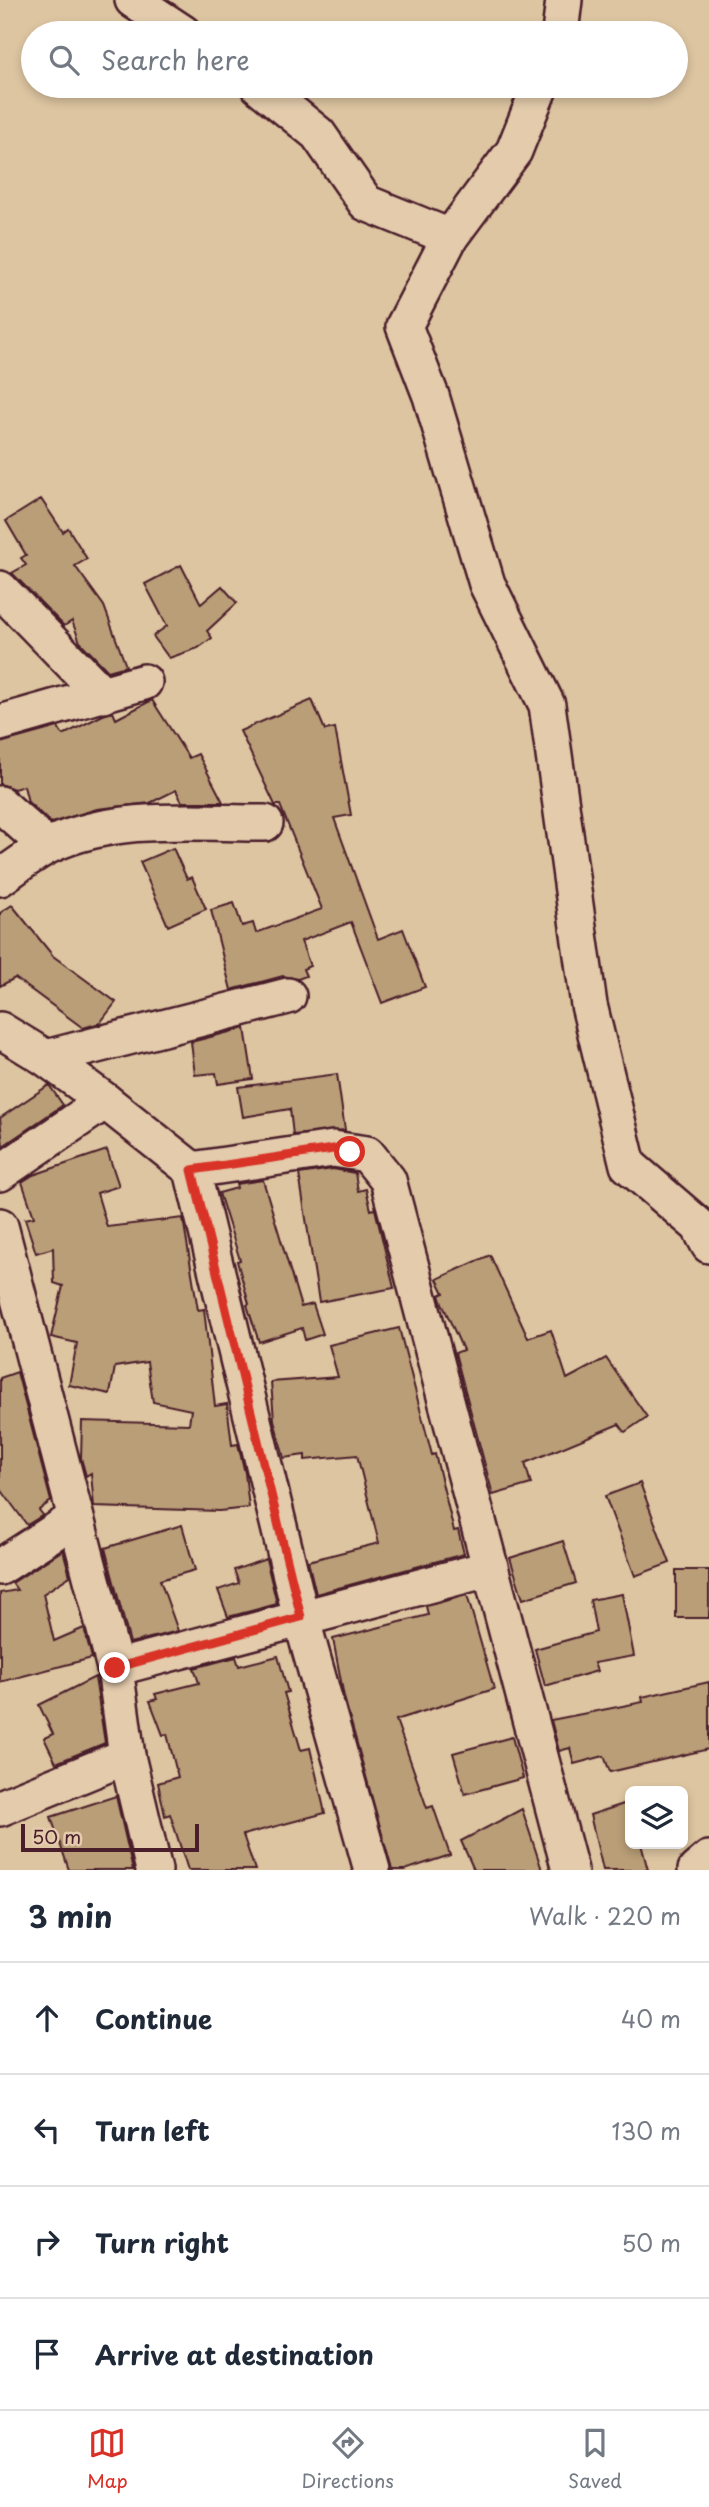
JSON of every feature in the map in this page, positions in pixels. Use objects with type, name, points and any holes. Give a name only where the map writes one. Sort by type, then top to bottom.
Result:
[{"type":"street","points":[[133,0],[165,21]]},
{"type":"street","points":[[561,21],[564,0]]},
{"type":"street","points":[[274,98],[318,134],[366,203],[450,237]]},
{"type":"street","points":[[535,98],[514,151],[450,237],[404,326],[431,396],[487,584],[547,705],[589,1005],[628,1165],[699,1226],[709,1245]]},
{"type":"street","points":[[0,589],[103,695]]},
{"type":"street","points":[[0,723],[144,682]]},
{"type":"street","points":[[0,804],[47,846]]},
{"type":"street","points":[[0,878],[47,846],[76,835],[127,822],[265,823]]},
{"type":"street","points":[[46,1058],[288,996]]},
{"type":"street","points":[[0,1030],[46,1058],[105,1101],[192,1170],[301,1617],[372,1870]]},
{"type":"street","points":[[0,1173],[105,1101]]},
{"type":"street","points":[[192,1170],[333,1149],[367,1154],[388,1180],[488,1569],[570,1870]]},
{"type":"street","points":[[0,1226],[13,1342],[74,1518],[115,1668],[127,1756],[154,1870]]},
{"type":"street","points":[[0,1567],[74,1518]]},
{"type":"street","points":[[115,1668],[488,1569]]},
{"type":"street","points":[[0,1808],[127,1756]]},
{"type":"street","points":[[696,1870],[709,1859]]},
{"type":"building","points":[[41,499],[63,532],[68,528],[87,559],[75,566],[104,606],[126,666],[108,671],[80,642],[72,621],[64,626],[12,573],[26,565],[21,558],[26,555],[6,521]]},
{"type":"building","points":[[181,565],[201,604],[222,586],[237,603],[207,631],[212,638],[198,648],[169,658],[153,636],[167,626],[145,584]]},
{"type":"building","points":[[152,700],[189,758],[198,754],[223,802],[182,802],[176,790],[150,803],[97,809],[51,823],[28,802],[24,786],[14,789],[0,784],[0,743],[58,727],[63,735],[103,715],[113,712],[116,719]]},
{"type":"building","points":[[312,700],[325,730],[335,728],[351,815],[334,818],[378,939],[403,929],[425,987],[382,1003],[351,922],[301,941],[310,966],[303,969],[306,976],[298,979],[283,976],[231,990],[211,910],[234,903],[242,926],[253,923],[256,933],[322,909],[280,805],[275,805],[240,731]]},
{"type":"building","points":[[173,848],[187,879],[192,877],[206,909],[168,926],[140,862]]},
{"type":"building","points":[[12,905],[53,956],[116,1002],[100,1023],[83,1028],[15,978],[0,986],[0,913]]},
{"type":"building","points":[[245,1028],[253,1079],[218,1084],[216,1073],[195,1075],[191,1042]]},
{"type":"building","points":[[337,1074],[345,1130],[293,1135],[290,1109],[243,1117],[238,1087]]},
{"type":"building","points":[[49,1085],[63,1105],[3,1146],[0,1118]]},
{"type":"building","points":[[107,1150],[119,1186],[97,1193],[107,1227],[183,1218],[198,1310],[204,1309],[215,1406],[227,1404],[232,1445],[238,1444],[249,1508],[219,1511],[94,1507],[91,1473],[86,1476],[81,1458],[82,1421],[189,1424],[191,1410],[153,1402],[147,1362],[115,1367],[110,1394],[69,1385],[77,1343],[51,1337],[63,1286],[54,1283],[53,1248],[36,1253],[25,1219],[34,1217],[22,1182],[33,1175]]},
{"type":"building","points":[[333,1169],[355,1173],[358,1191],[366,1189],[371,1210],[375,1209],[394,1288],[319,1302],[299,1174]]},
{"type":"building","points":[[263,1180],[301,1307],[313,1304],[323,1334],[305,1340],[302,1328],[259,1342],[247,1305],[249,1304],[237,1261],[240,1260],[219,1193],[237,1188],[236,1184]]},
{"type":"building","points":[[490,1255],[528,1338],[551,1330],[567,1379],[606,1358],[647,1417],[625,1432],[619,1424],[525,1463],[531,1484],[493,1495],[455,1353],[463,1350],[441,1301],[439,1295],[444,1293],[437,1279]]},
{"type":"building","points":[[399,1328],[432,1455],[435,1454],[454,1531],[458,1530],[464,1554],[316,1594],[308,1561],[379,1543],[357,1455],[305,1460],[305,1455],[284,1458],[274,1420],[271,1382],[338,1377],[329,1345]]},
{"type":"building","points":[[17,1372],[51,1501],[39,1510],[43,1515],[27,1525],[0,1488],[0,1378]]},
{"type":"building","points":[[640,1483],[670,1563],[635,1576],[605,1496]]},
{"type":"building","points":[[182,1525],[195,1570],[160,1580],[178,1631],[130,1643],[105,1548]]},
{"type":"building","points":[[563,1541],[576,1583],[523,1599],[510,1558]]},
{"type":"building","points":[[63,1550],[70,1576],[43,1594],[54,1641],[84,1628],[92,1658],[0,1682],[0,1593],[17,1590],[12,1583]]},
{"type":"building","points":[[266,1559],[277,1604],[228,1617],[218,1590],[239,1583],[234,1570]]},
{"type":"building","points":[[676,1570],[709,1570],[709,1618],[676,1618]]},
{"type":"building","points":[[622,1594],[634,1656],[594,1663],[597,1671],[545,1686],[535,1649],[596,1632],[590,1600]]},
{"type":"building","points":[[467,1595],[494,1689],[396,1720],[427,1808],[433,1806],[450,1855],[405,1870],[392,1870],[344,1697],[333,1639],[428,1615],[426,1606]]},
{"type":"building","points":[[278,1656],[288,1692],[284,1693],[301,1750],[310,1748],[325,1813],[243,1835],[255,1870],[188,1870],[170,1814],[165,1816],[158,1783],[178,1777],[167,1734],[163,1735],[150,1701],[157,1699],[155,1694],[199,1683],[194,1668],[236,1657],[239,1666]]},
{"type":"building","points":[[95,1677],[105,1743],[56,1763],[44,1738],[53,1734],[39,1705]]},
{"type":"building","points":[[709,1682],[709,1749],[610,1772],[604,1756],[574,1764],[570,1748],[559,1751],[551,1720],[643,1702],[642,1697]]},
{"type":"building","points":[[512,1737],[523,1778],[465,1794],[453,1753]]},
{"type":"building","points":[[116,1796],[133,1870],[69,1870],[51,1817]]},
{"type":"building","points":[[625,1804],[625,1849],[642,1849],[648,1870],[603,1870],[590,1815]]},
{"type":"building","points":[[522,1809],[542,1870],[474,1870],[461,1841]]},
{"type":"route","points":[[115,1668],[301,1617],[192,1170],[333,1149],[350,1152]]}]
